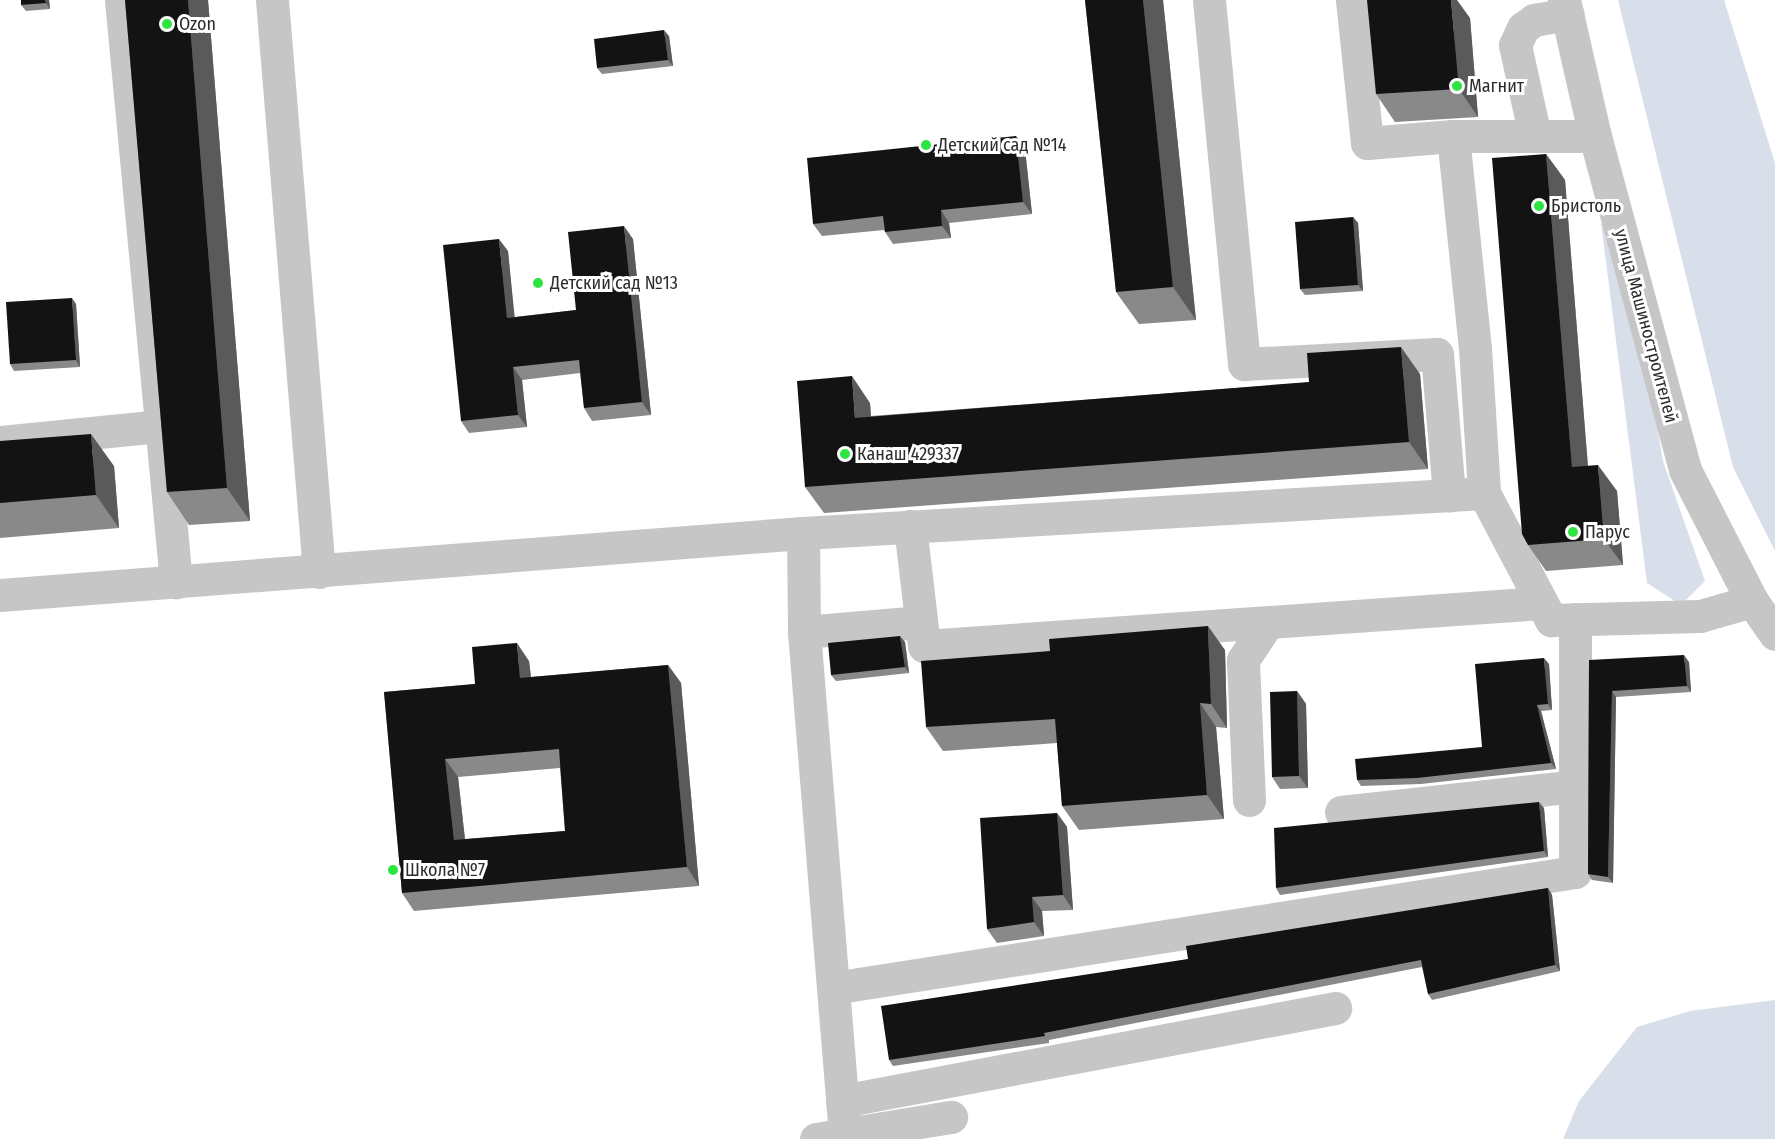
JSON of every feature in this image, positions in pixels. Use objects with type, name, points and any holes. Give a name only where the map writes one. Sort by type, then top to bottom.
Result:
[{"type":"street","points":[[121,0],[176,582]]},
{"type":"street","points":[[272,0],[319,572]]},
{"type":"street","points":[[1209,0],[1244,364],[1437,354],[1449,495]]},
{"type":"street","points":[[1352,0],[1367,143],[1453,136],[1595,136]]},
{"type":"street","points":[[1535,136],[1515,45],[1523,28],[1534,20],[1565,7]]},
{"type":"street","name":"улица Машиностроителей","points":[[1565,7],[1595,136],[1685,470],[1752,601],[1775,634]]},
{"type":"street","points":[[1453,136],[1475,348],[1484,493],[1551,620],[1700,616],[1752,601]]},
{"type":"street","points":[[0,442],[161,426]]},
{"type":"street","points":[[0,595],[803,533],[1484,493]]},
{"type":"street","points":[[910,526],[924,646],[1542,603]]},
{"type":"street","points":[[803,533],[804,632],[842,1101],[828,1138]]},
{"type":"street","points":[[833,988],[1575,872],[1575,619]]},
{"type":"street","points":[[804,632],[921,622]]},
{"type":"street","points":[[1249,800],[1243,660],[1268,622]]},
{"type":"street","points":[[1341,812],[1575,786]]},
{"type":"street","points":[[842,1101],[1335,1008]]},
{"type":"street","points":[[828,1138],[951,1117]]},
{"type":"shaded area","points":[[1618,0],[1724,0],[1775,163],[1775,551],[1733,467]]},
{"type":"shaded area","points":[[1601,223],[1612,227],[1649,377],[1663,461],[1705,581],[1681,605],[1647,583]]},
{"type":"shaded area","points":[[1775,1000],[1775,1139],[1563,1139],[1579,1101],[1637,1027],[1690,1011]]},
{"type":"building","points":[[21,0],[45,0],[46,3],[21,5]]},
{"type":"building","points":[[125,0],[188,0],[227,488],[167,492]]},
{"type":"building","points":[[1085,0],[1143,0],[1173,287],[1116,292]]},
{"type":"building","points":[[1367,0],[1451,0],[1459,89],[1376,94]]},
{"type":"building","points":[[664,30],[668,60],[597,68],[594,39]]},
{"type":"building","points":[[1016,136],[1023,202],[941,210],[942,226],[885,232],[883,216],[813,224],[807,158]]},
{"type":"building","points":[[1546,154],[1572,467],[1598,465],[1604,539],[1528,545],[1522,534],[1492,158]]},
{"type":"building","points":[[1353,217],[1358,285],[1300,289],[1295,222]]},
{"type":"building","points":[[624,226],[642,402],[584,408],[579,360],[513,367],[518,415],[461,421],[443,245],[499,239],[507,318],[576,310],[568,232]]},
{"type":"building","points":[[72,298],[76,360],[10,364],[6,302]]},
{"type":"building","points":[[1401,347],[1409,442],[805,487],[797,381],[852,376],[855,418],[1309,382],[1307,353]]},
{"type":"building","points":[[91,434],[96,495],[0,503],[0,441]]},
{"type":"building","points":[[1208,626],[1211,704],[1200,703],[1207,795],[1062,806],[1055,719],[926,727],[921,661],[1050,651],[1049,639]]},
{"type":"building","points":[[900,636],[905,667],[831,675],[828,643]]},
{"type":"building","points":[[517,643],[520,678],[668,665],[687,867],[402,893],[384,692],[475,684],[472,647]],"holes":[[[559,749],[565,831],[454,840],[445,759]]]},
{"type":"building","points":[[1684,655],[1687,686],[1612,691],[1608,877],[1588,874],[1589,660]]},
{"type":"building","points":[[1544,658],[1548,704],[1537,705],[1551,763],[1417,778],[1357,780],[1355,759],[1482,747],[1475,664]]},
{"type":"building","points":[[1297,691],[1299,776],[1272,777],[1270,692]]},
{"type":"building","points":[[1539,802],[1544,851],[1276,888],[1274,828]]},
{"type":"building","points":[[1057,813],[1063,895],[1032,897],[1034,922],[987,929],[980,818]]},
{"type":"building","points":[[1548,888],[1555,965],[1428,994],[1421,960],[1044,1033],[1045,1036],[889,1060],[881,1006],[1188,959],[1186,946]]},
{"type":"place","name":"Ozon","points":[[167,24]]},
{"type":"place","name":"Магнит","points":[[1457,86]]},
{"type":"place","name":"Детский сад №14","points":[[926,145]]},
{"type":"place","name":"Бристоль","points":[[1539,206]]},
{"type":"place","name":"Детский сад №13","points":[[538,283]]},
{"type":"place","name":"Канаш 429337","points":[[845,454]]},
{"type":"place","name":"Парус","points":[[1573,532]]},
{"type":"place","name":"Школа №7","points":[[393,870]]}]
